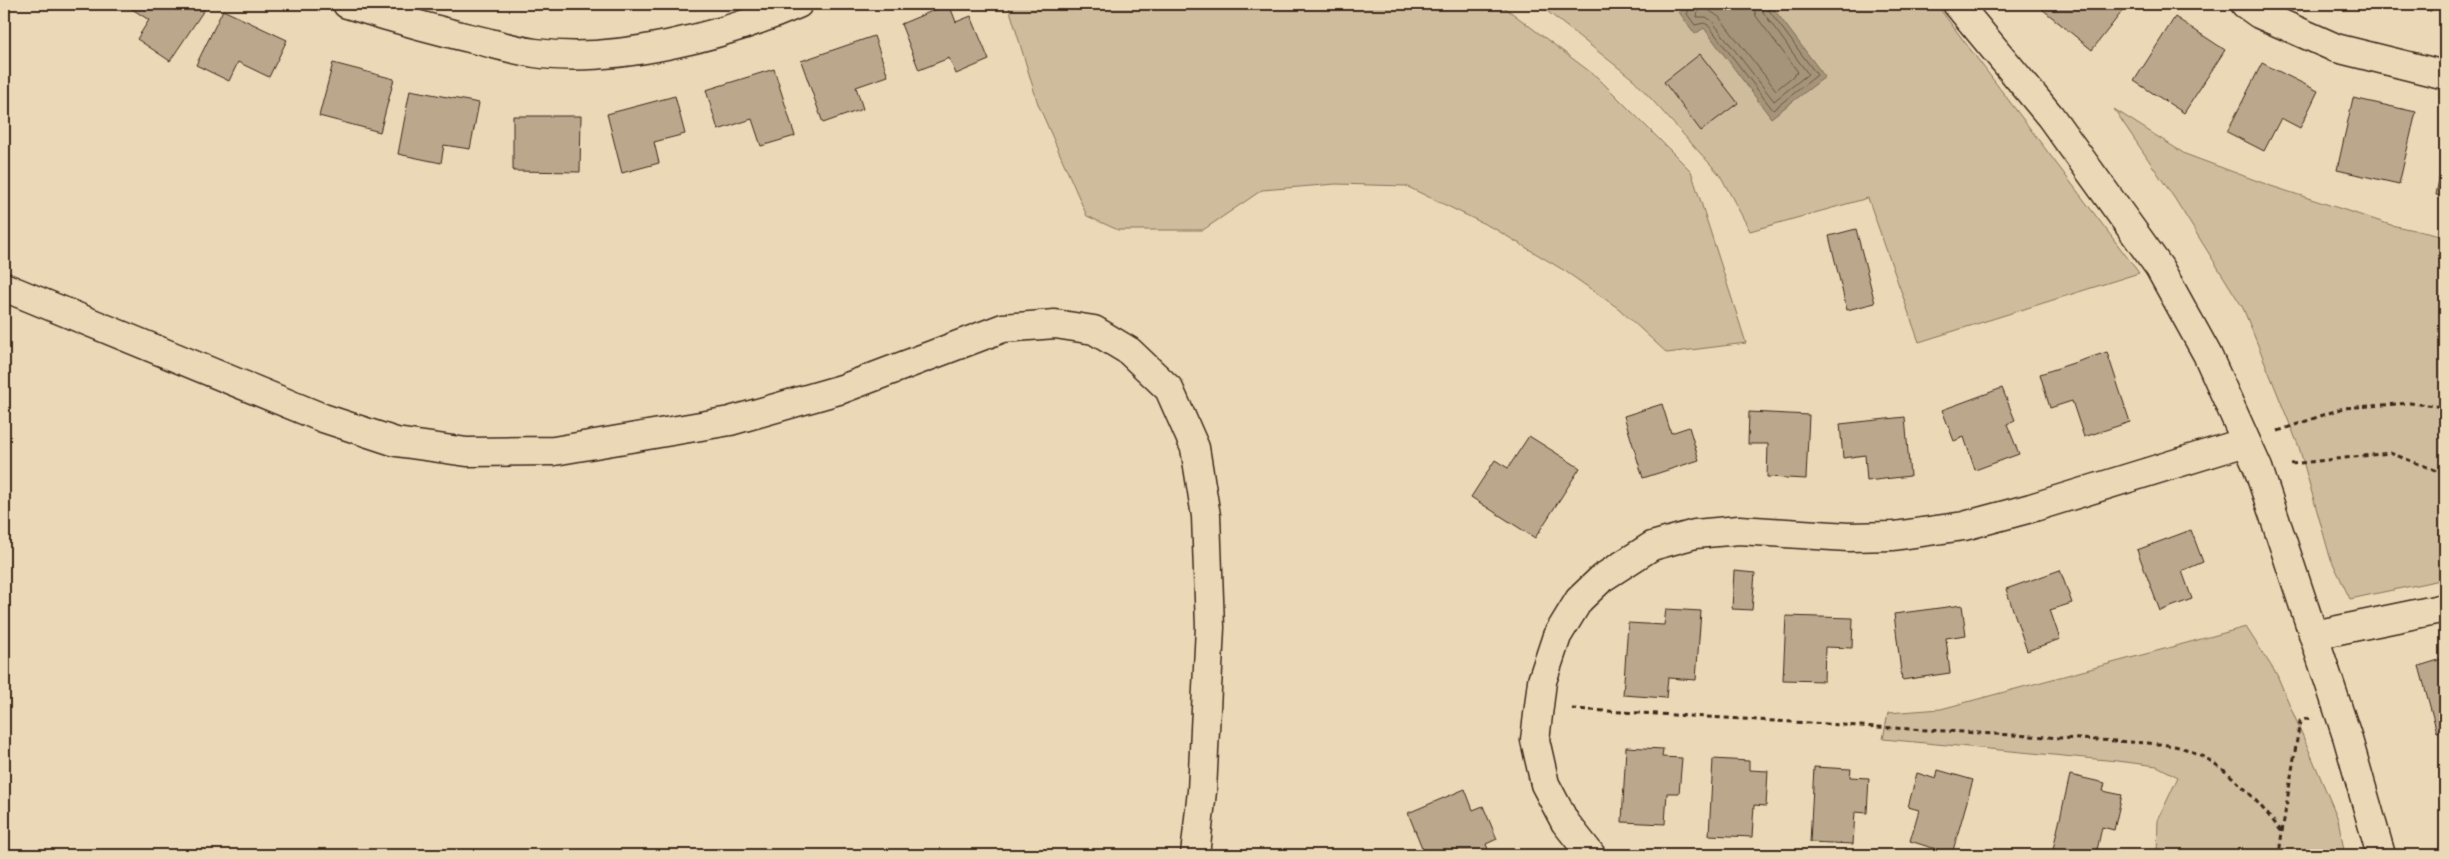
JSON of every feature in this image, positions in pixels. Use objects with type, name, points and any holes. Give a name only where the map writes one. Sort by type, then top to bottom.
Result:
[{"type":"street","points":[[347,4],[427,29],[536,54],[600,55],[689,40],[775,14],[798,4]]},
{"type":"street","points":[[1957,4],[2050,116],[2159,267],[2207,354],[2258,468],[2338,707],[2382,855]]},
{"type":"street","points":[[2245,4],[2259,14],[2336,48],[2445,75]]},
{"type":"street","points":[[4,287],[323,418],[396,442],[468,452],[554,451],[730,421],[842,389],[1003,328],[1055,324],[1094,330],[1130,351],[1168,389],[1195,448],[1206,516],[1210,627],[1202,791],[1195,855]]},
{"type":"street","points":[[1591,855],[1565,822],[1545,784],[1535,740],[1542,681],[1558,636],[1579,600],[1602,578],[1652,546],[1695,534],[1739,530],[1857,537],[1894,536],[1964,526],[2031,508],[2246,442]]},
{"type":"street","points":[[2314,634],[2445,608]]},
{"type":"path","points":[[2246,442],[2343,408],[2410,403],[2445,407]]},
{"type":"path","points":[[2258,468],[2390,453],[2443,473]]},
{"type":"path","points":[[1539,707],[2138,742],[2179,747],[2209,762],[2238,781],[2282,832]]},
{"type":"path","points":[[2279,855],[2300,722],[2338,707]]},
{"type":"shaded area","points":[[1008,4],[1477,4],[1504,7],[1597,77],[1691,171],[1746,343],[1667,353],[1618,308],[1565,271],[1495,229],[1406,186],[1336,184],[1262,190],[1203,230],[1118,230],[1087,216],[1038,104]]},
{"type":"shaded area","points":[[1538,4],[1936,4],[2139,273],[1919,342],[1868,198],[1750,231],[1720,175],[1634,80]]},
{"type":"shaded area","points":[[2114,109],[2185,154],[2271,186],[2391,225],[2445,237],[2445,579],[2350,599],[2330,557],[2299,447],[2243,308],[2175,199]]},
{"type":"shaded area","points":[[2246,627],[2277,675],[2338,819],[2345,855],[2157,855],[2158,820],[2178,777],[2157,766],[1883,739],[1888,713],[1941,709]]},
{"type":"water","points":[[1690,4],[1770,4],[1825,77],[1771,118],[1704,28],[1695,34],[1679,12]]},
{"type":"building","points":[[131,4],[208,4],[170,61],[137,39],[149,20],[129,7]]},
{"type":"building","points":[[949,4],[956,22],[971,16],[989,60],[956,74],[949,58],[919,70],[901,24]]},
{"type":"building","points":[[2046,4],[2128,4],[2092,50],[2042,9]]},
{"type":"building","points":[[2398,4],[2433,4],[2431,11]]},
{"type":"building","points":[[223,10],[287,40],[269,77],[238,62],[229,81],[196,65]]},
{"type":"building","points":[[2175,17],[2225,50],[2184,113],[2134,81]]},
{"type":"building","points":[[874,36],[888,76],[856,87],[863,109],[823,123],[801,61]]},
{"type":"building","points":[[1700,54],[1738,103],[1701,131],[1664,82]]},
{"type":"building","points":[[333,63],[394,79],[380,132],[319,116]]},
{"type":"building","points":[[2262,63],[2318,91],[2300,128],[2281,118],[2264,151],[2227,132]]},
{"type":"building","points":[[774,69],[795,136],[761,146],[752,119],[718,130],[706,90]]},
{"type":"building","points":[[410,90],[479,103],[470,149],[444,145],[441,163],[398,154]]},
{"type":"building","points":[[675,96],[685,134],[654,142],[659,163],[622,173],[607,114]]},
{"type":"building","points":[[2353,98],[2416,112],[2399,184],[2337,170]]},
{"type":"building","points":[[513,116],[581,116],[580,172],[513,171]]},
{"type":"building","points":[[2445,148],[2445,197],[2436,195]]},
{"type":"building","points":[[1856,229],[1875,303],[1847,310],[1829,236]]},
{"type":"building","points":[[2107,352],[2130,422],[2084,437],[2072,401],[2050,408],[2040,374]]},
{"type":"building","points":[[2002,388],[2015,420],[2007,424],[2019,454],[1975,470],[1964,437],[1954,441],[1942,410]]},
{"type":"building","points":[[1662,404],[1671,433],[1689,427],[1699,460],[1643,478],[1624,416]]},
{"type":"building","points":[[1749,412],[1809,415],[1806,479],[1767,477],[1768,444],[1748,444]]},
{"type":"building","points":[[1905,417],[1910,476],[1867,481],[1865,455],[1843,458],[1840,424]]},
{"type":"building","points":[[1529,436],[1580,468],[1535,538],[1471,497],[1495,460],[1508,468]]},
{"type":"building","points":[[2191,530],[2203,562],[2182,571],[2192,599],[2160,611],[2137,550]]},
{"type":"building","points":[[2060,570],[2072,603],[2050,610],[2060,639],[2027,651],[2006,589]]},
{"type":"building","points":[[1734,571],[1755,573],[1752,610],[1732,609]]},
{"type":"building","points":[[1962,605],[1966,635],[1946,638],[1950,673],[1902,680],[1894,614]]},
{"type":"building","points":[[1666,609],[1701,611],[1696,680],[1668,678],[1666,698],[1623,695],[1628,623],[1664,625]]},
{"type":"building","points":[[1786,616],[1853,618],[1852,648],[1825,647],[1824,681],[1783,680]]},
{"type":"building","points":[[2445,658],[2445,730],[2437,732],[2419,666]]},
{"type":"building","points":[[1626,747],[1663,749],[1662,757],[1682,758],[1679,793],[1667,793],[1665,824],[1622,822]]},
{"type":"building","points":[[1713,759],[1749,761],[1749,770],[1768,771],[1766,806],[1754,805],[1752,837],[1709,835]]},
{"type":"building","points":[[1814,767],[1851,769],[1850,777],[1869,778],[1867,813],[1855,812],[1853,844],[1810,842]]},
{"type":"building","points":[[1938,770],[1973,780],[1952,854],[1910,841],[1919,810],[1908,807],[1917,773],[1936,779]]},
{"type":"building","points":[[2070,775],[2105,783],[2103,791],[2122,795],[2114,830],[2102,827],[2096,855],[2082,855],[2053,849]]},
{"type":"building","points":[[1465,789],[1473,810],[1483,806],[1497,839],[1486,844],[1490,855],[1425,855],[1408,813]]}]
